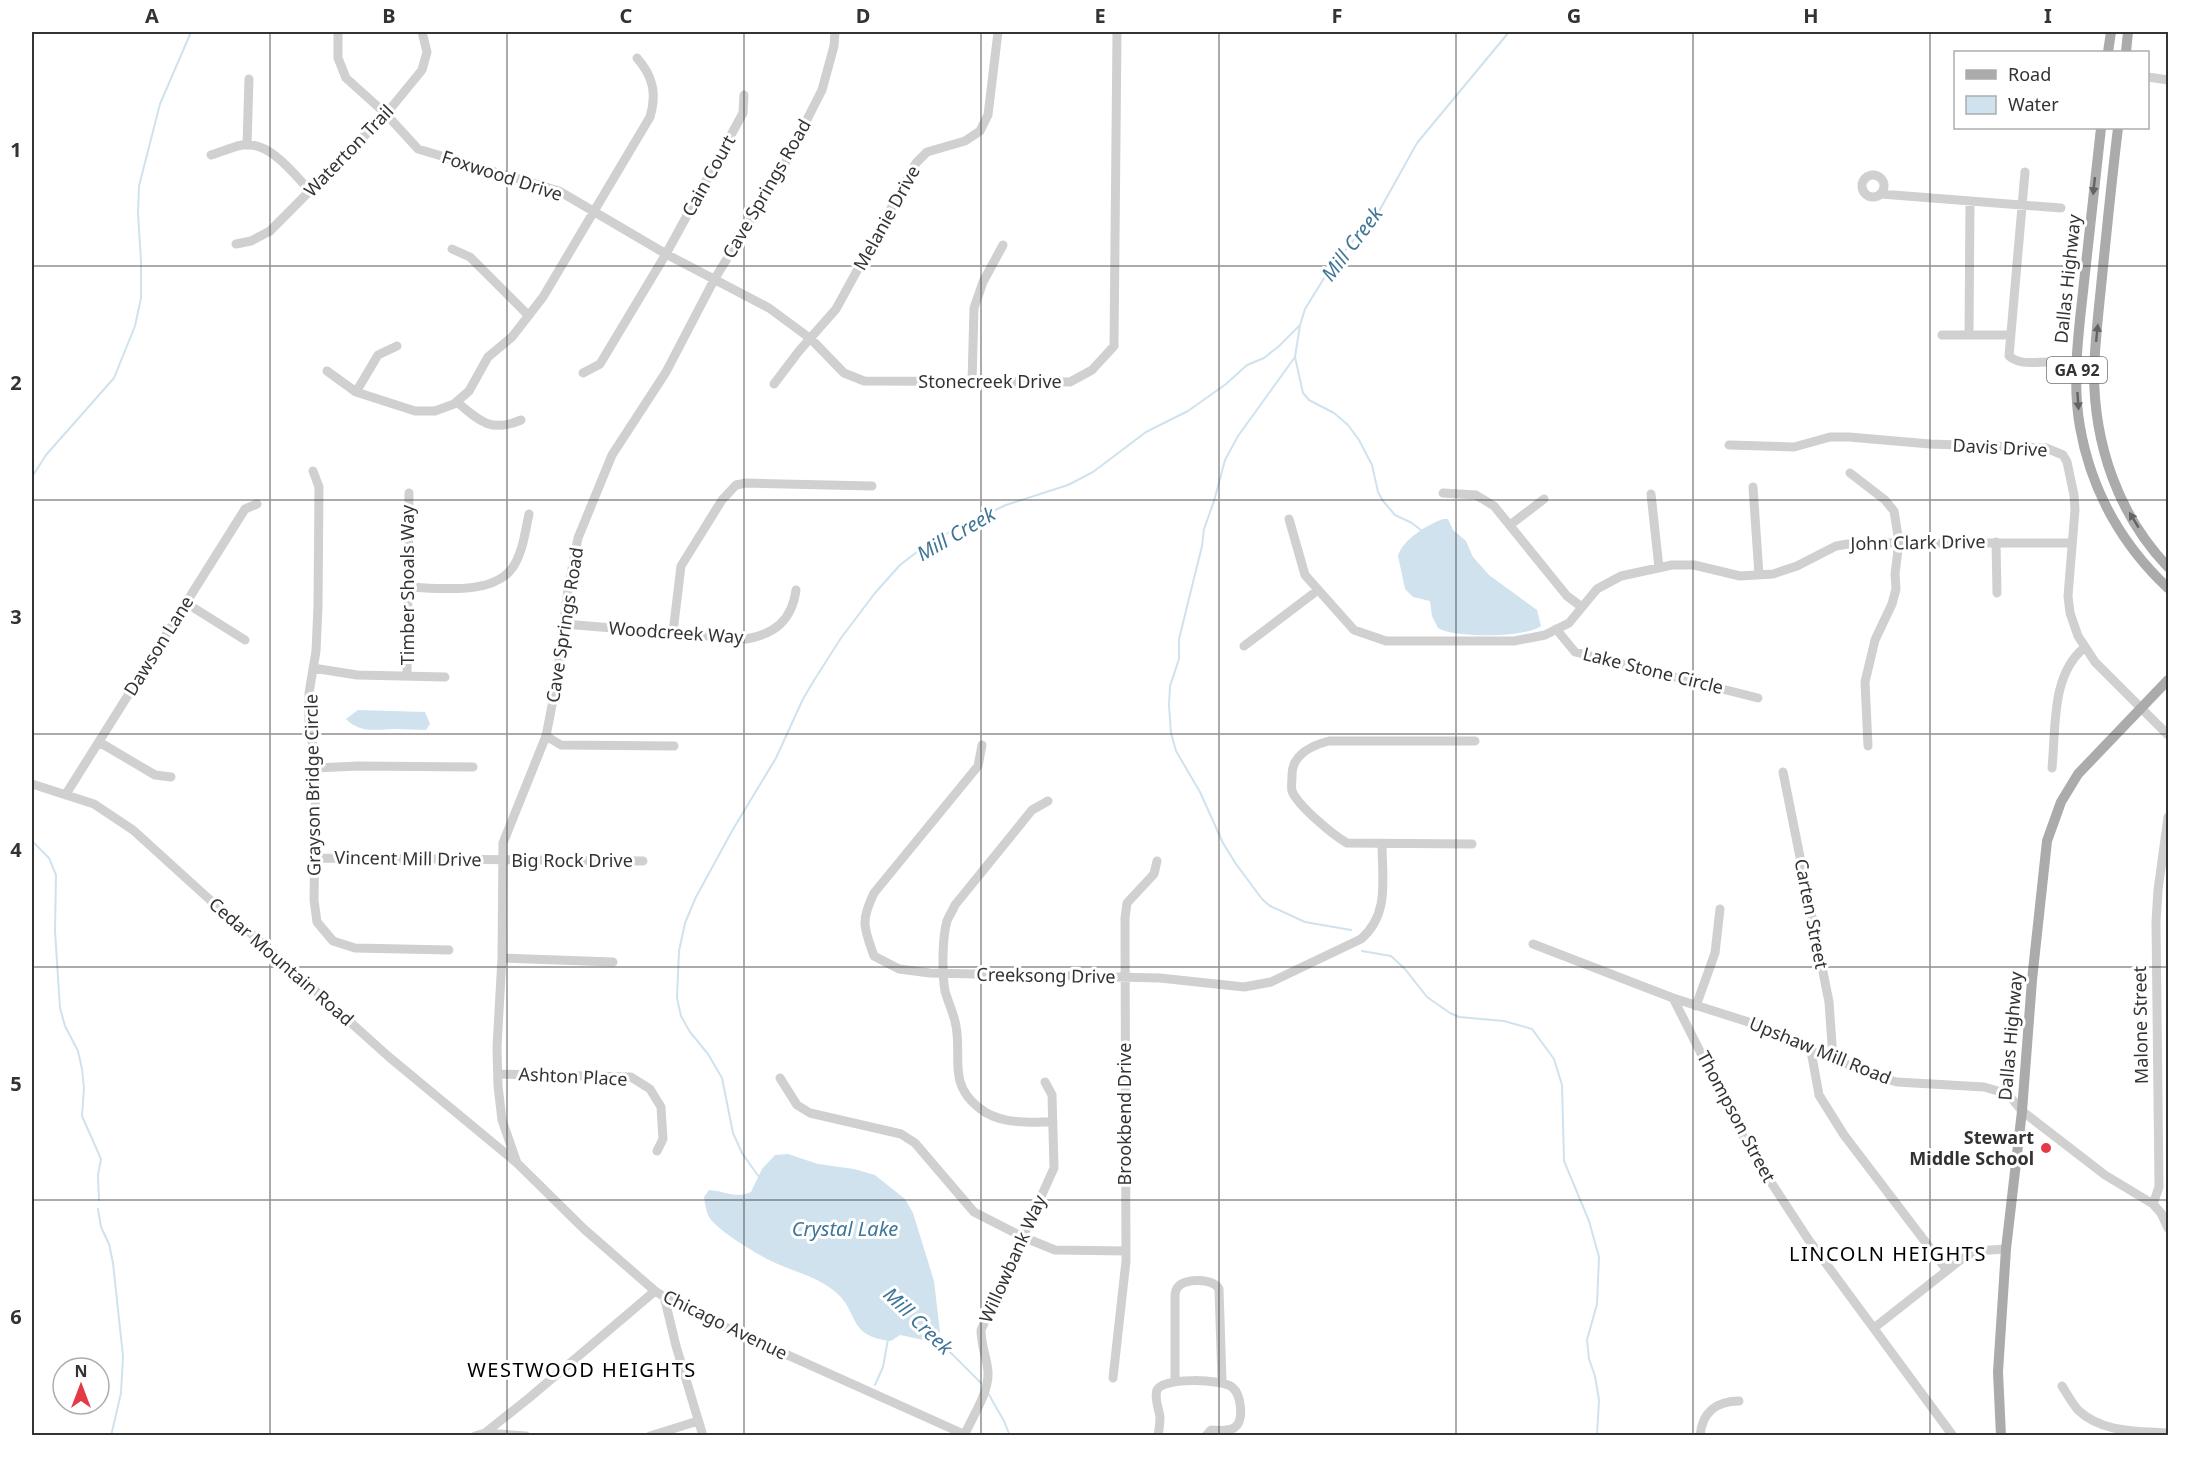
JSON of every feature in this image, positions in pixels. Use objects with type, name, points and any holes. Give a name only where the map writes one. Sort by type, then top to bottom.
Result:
[{"type":"main road","points":[[2108,51],[2111,32]]},
{"type":"main road","points":[[2126,51],[2128,32]]},
{"type":"main road","name":"Dallas Highway","points":[[2101,129],[2078,349],[2080,426],[2098,488],[2118,530],[2169,588]]},
{"type":"main road","name":"Dallas Highway","points":[[2118,129],[2095,348],[2095,393],[2102,445],[2120,497],[2148,543],[2169,567]]},
{"type":"main road","points":[[2142,707],[2169,680]]},
{"type":"main road","name":"Dallas Highway","points":[[2001,1436],[1998,1372],[2006,1250],[2022,1111],[2032,980],[2045,856],[2050,830],[2061,802],[2078,774],[2142,707]]},
{"type":"street","name":"Foxwood Drive","points":[[338,32],[338,58],[346,78],[386,114],[418,149],[559,191],[666,255],[714,280]]},
{"type":"street","name":"Waterton Trail","points":[[236,244],[251,241],[270,231],[386,114],[422,70],[427,52],[422,32]]},
{"type":"street","name":"Cave Springs Road","points":[[517,1163],[502,1120],[498,1074],[502,958],[501,861],[508,825],[546,736],[578,538],[612,455],[666,372],[714,280],[784,165],[822,90],[834,46],[835,32]]},
{"type":"street","name":"Melanie Drive","points":[[774,384],[836,309],[916,162],[927,152],[965,141],[980,131],[988,115],[998,32]]},
{"type":"street","name":"Stonecreek Drive","points":[[714,280],[769,308],[811,339],[844,373],[864,381],[1070,382],[1092,370],[1114,346],[1117,32]]},
{"type":"street","points":[[327,371],[356,392],[415,411],[435,411],[457,402],[469,391],[488,357],[512,337],[543,297],[650,117],[655,101],[654,89],[646,69],[637,58]]},
{"type":"street","points":[[2149,77],[2169,80]]},
{"type":"street","points":[[247,146],[249,80]]},
{"type":"street","name":"Cain Court","points":[[583,373],[600,364],[666,255],[743,113],[744,95]]},
{"type":"street","points":[[211,155],[247,146],[257,146],[280,159],[310,191]]},
{"type":"street","points":[[2025,172],[2009,356],[2016,360],[2064,362],[2071,359],[2078,349]]},
{"type":"street","points":[[1881,194],[2061,208]]},
{"type":"street","points":[[1969,335],[1970,201]]},
{"type":"street","points":[[972,382],[974,308],[983,282],[1003,245]]},
{"type":"street","points":[[452,249],[470,257],[528,315]]},
{"type":"street","points":[[1942,335],[2010,335]]},
{"type":"street","points":[[356,392],[378,355],[397,346]]},
{"type":"street","points":[[2064,362],[2074,370],[2077,376]]},
{"type":"street","points":[[457,402],[480,422],[505,427],[521,420]]},
{"type":"street","name":"Davis Drive","points":[[1729,445],[1794,447],[1830,437],[1849,437],[1930,444],[2055,450],[2063,455],[2067,462],[2075,501],[2068,583],[2069,609],[2074,629],[2084,648],[2142,707]]},
{"type":"street","name":"Grayson Bridge Circle","points":[[313,471],[319,487],[318,606],[309,693],[309,721],[316,768],[314,900],[317,922],[333,941],[355,948],[449,950]]},
{"type":"street","points":[[1850,473],[1890,505],[1894,511],[1899,542],[1895,574],[1896,589],[1892,604],[1875,640],[1865,682],[1868,746]]},
{"type":"street","points":[[673,632],[681,566],[722,500],[736,485],[746,483],[872,486]]},
{"type":"street","points":[[1753,487],[1759,575]]},
{"type":"street","name":"Timber Shoals Way","points":[[407,676],[409,493]]},
{"type":"street","points":[[1443,493],[1476,495],[1494,506],[1568,596],[1582,607]]},
{"type":"street","points":[[1651,494],[1659,568]]},
{"type":"street","points":[[1509,525],[1544,499]]},
{"type":"street","name":"Dawson Lane","points":[[66,794],[245,509],[257,504]]},
{"type":"street","points":[[408,587],[475,588],[497,582],[512,569],[520,553],[529,514]]},
{"type":"street","name":"John Clark Drive","points":[[1288,519],[1305,575],[1354,630],[1386,641],[1514,641],[1545,635],[1569,623],[1597,589],[1622,576],[1659,568],[1694,565],[1740,576],[1773,574],[1797,566],[1836,546],[1854,543],[2071,543]]},
{"type":"street","points":[[1996,542],[1997,593]]},
{"type":"street","name":"Woodcreek Way","points":[[564,624],[747,639],[761,637],[774,630],[785,619],[795,603],[796,590]]},
{"type":"street","points":[[1244,646],[1318,590]]},
{"type":"street","points":[[186,603],[245,640]]},
{"type":"street","name":"Lake Stone Circle","points":[[1556,630],[1575,652],[1758,698]]},
{"type":"street","points":[[2052,768],[2061,679],[2071,661],[2084,648]]},
{"type":"street","points":[[313,668],[357,675],[445,677]]},
{"type":"street","points":[[2142,707],[2169,735]]},
{"type":"street","points":[[546,736],[561,745],[674,746]]},
{"type":"street","points":[[1472,844],[1347,843],[1333,835],[1292,791],[1292,770],[1298,756],[1311,746],[1329,741],[1475,741]]},
{"type":"street","points":[[99,742],[155,775],[171,777]]},
{"type":"street","name":"Creeksong Drive","points":[[982,745],[978,766],[874,893],[865,912],[865,932],[874,956],[899,969],[944,974],[1160,978],[1244,987],[1271,982],[1361,939],[1372,930],[1382,905],[1382,844]]},
{"type":"street","points":[[316,768],[472,767]]},
{"type":"street","name":"Carten Street","points":[[1783,772],[1829,1002],[1833,1058]]},
{"type":"street","name":"Cedar Mountain Road","points":[[32,784],[94,804],[133,830],[354,1026],[517,1163]]},
{"type":"street","points":[[1048,801],[1032,810],[955,905],[947,921],[944,974],[945,989],[956,1026],[957,1074],[963,1090],[977,1107],[996,1118],[1015,1122],[1053,1122]]},
{"type":"street","name":"Malone Street","points":[[2153,1204],[2159,1187],[2156,922],[2158,890],[2169,817]]},
{"type":"street","name":"Vincent Mill Drive","points":[[316,858],[501,861]]},
{"type":"street","name":"Big Rock Drive","points":[[501,861],[643,861]]},
{"type":"street","name":"Brookbend Drive","points":[[1113,1377],[1126,1251],[1125,918],[1128,903],[1154,874],[1157,861]]},
{"type":"street","points":[[1696,1006],[1715,953],[1720,909]]},
{"type":"street","name":"Upshaw Mill Road","points":[[1533,945],[1673,998],[1761,1026],[1811,1051],[1871,1075],[1897,1082],[1967,1085],[1993,1089],[2008,1095],[2022,1111],[2105,1175],[2153,1204]]},
{"type":"street","points":[[502,958],[613,962]]},
{"type":"street","name":"Thompson Street","points":[[1673,998],[1750,1150],[1808,1239],[1953,1436]]},
{"type":"street","points":[[1811,1051],[1820,1095],[1844,1135],[1946,1269]]},
{"type":"street","name":"Ashton Place","points":[[498,1074],[631,1077],[650,1089],[661,1107],[663,1138],[657,1151]]},
{"type":"street","points":[[780,1078],[797,1105],[810,1113],[901,1134],[915,1143],[974,1212],[1023,1237],[1055,1250],[1126,1251]]},
{"type":"street","name":"Willowbank Way","points":[[966,1435],[985,1391],[988,1372],[981,1345],[981,1330],[1054,1168],[1052,1095],[1045,1082]]},
{"type":"street","name":"Chicago Avenue","points":[[517,1163],[584,1229],[655,1291],[675,1304],[966,1435]]},
{"type":"street","points":[[2153,1204],[2169,1228]]},
{"type":"street","points":[[1874,1328],[1946,1269],[1975,1251],[2006,1250]]},
{"type":"street","points":[[1175,1382],[1177,1287],[1184,1282],[1210,1281],[1219,1289],[1222,1381]]},
{"type":"street","points":[[480,1434],[655,1291]]},
{"type":"street","points":[[664,1296],[676,1346],[703,1436]]},
{"type":"street","points":[[1158,1436],[1160,1419],[1156,1400],[1158,1389],[1162,1385],[1175,1382],[1222,1381],[1234,1388],[1239,1399],[1240,1421],[1236,1427],[1229,1430],[1211,1430],[1206,1436]]},
{"type":"street","points":[[2062,1386],[2079,1410],[2100,1425],[2122,1430],[2169,1433]]},
{"type":"street","points":[[1700,1436],[1700,1427],[1715,1406],[1725,1401],[1739,1401]]},
{"type":"street","points":[[650,1436],[698,1421]]},
{"type":"street","points":[[2095,1436],[2100,1425]]},
{"type":"street","points":[[480,1434],[526,1436]]},
{"type":"water","points":[[1443,519],[1448,519],[1453,530],[1466,541],[1473,557],[1489,575],[1537,610],[1541,626],[1533,630],[1506,635],[1458,634],[1438,628],[1432,616],[1430,601],[1413,597],[1405,589],[1398,556],[1410,538]]},
{"type":"water","points":[[358,710],[425,712],[430,724],[426,730],[363,729],[346,719]]},
{"type":"water","name":"Crystal Lake","points":[[788,1154],[818,1164],[854,1169],[875,1175],[905,1199],[913,1213],[934,1281],[940,1332],[933,1342],[900,1335],[891,1341],[866,1334],[855,1322],[842,1298],[833,1290],[756,1253],[712,1221],[707,1213],[704,1197],[709,1190],[735,1195],[751,1192],[762,1169],[775,1155]]},
{"type":"waterway","points":[[32,477],[46,455],[114,378],[135,326],[141,298],[139,186],[160,104],[191,32]]},
{"type":"waterway","name":"Mill Creek","points":[[1422,531],[1395,515],[1383,501],[1378,492],[1372,465],[1348,425],[1334,413],[1309,400],[1303,393],[1295,357],[1300,325],[1305,309],[1326,275],[1366,224],[1378,213],[1417,143],[1509,32]]},
{"type":"waterway","name":"Mill Creek","points":[[759,1177],[742,1153],[733,1133],[722,1078],[681,1016],[677,998],[679,951],[685,923],[696,897],[776,758],[813,682],[841,638],[875,593],[900,565],[922,548],[955,529],[1006,505],[1068,485],[1093,472],[1146,432],[1188,411],[1226,384],[1247,365],[1264,358],[1300,325]]},
{"type":"waterway","points":[[1295,357],[1238,436],[1225,460],[1204,529],[1202,546],[1179,639],[1179,659],[1170,686],[1171,733],[1176,751],[1200,792],[1223,843],[1262,899],[1270,906],[1305,922],[1351,930]]},
{"type":"waterway","points":[[32,841],[49,858],[56,875],[55,931],[60,1008],[65,1026],[78,1051],[82,1069],[84,1088],[82,1116],[101,1159],[98,1175],[99,1200]]},
{"type":"waterway","points":[[1362,951],[1391,956],[1405,969],[1427,997],[1450,1013],[1459,1017],[1504,1021],[1532,1029],[1554,1059],[1562,1085],[1564,1161],[1589,1221],[1599,1257],[1597,1304],[1587,1340],[1599,1400],[1597,1436]]},
{"type":"waterway","points":[[98,1209],[101,1227],[109,1244],[113,1263],[123,1356],[121,1393],[111,1436]]},
{"type":"waterway","name":"Mill Creek","points":[[935,1337],[981,1383]]},
{"type":"waterway","points":[[875,1385],[883,1367],[888,1339]]},
{"type":"waterway","name":"Mill Creek","points":[[988,1393],[1010,1436]]},
{"type":"place","name":"Stewart Middle School","points":[[2046,1148]]},
{"type":"district","name":"LINCOLN HEIGHTS","points":[[1888,1254]]},
{"type":"district","name":"WESTWOOD HEIGHTS","points":[[582,1370]]}]
